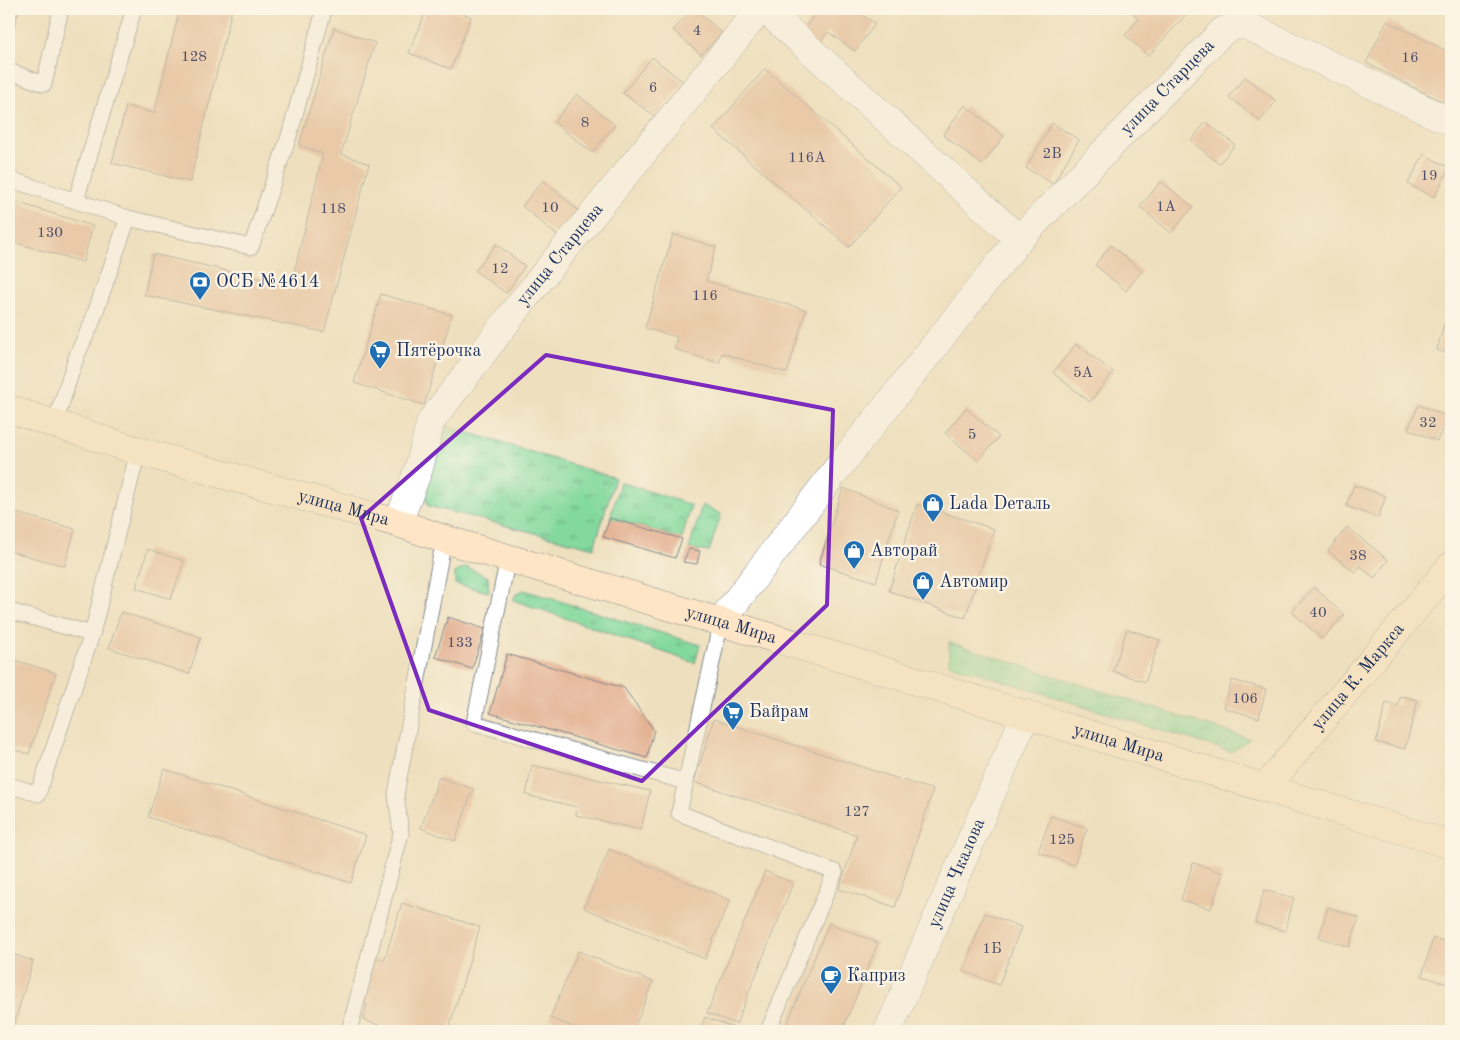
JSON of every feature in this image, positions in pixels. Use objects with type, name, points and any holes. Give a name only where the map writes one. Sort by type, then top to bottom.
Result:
[{"type":"main road","name":"улица Мира","points":[[9,409],[138,451],[398,523],[444,539],[721,621],[1451,845]]},
{"type":"main road","name":"улица К. Маркса","points":[[1265,788],[1451,566]]},
{"type":"street","name":"улица Старцева","points":[[398,523],[419,468],[431,421],[524,299],[760,9]]},
{"type":"street","points":[[765,9],[1019,239]]},
{"type":"street","name":"улица Старцева","points":[[721,621],[837,468],[1019,239],[1223,31],[1241,23],[1451,122]]},
{"type":"street","name":"улица Чкалова","points":[[888,1031],[1026,714]]},
{"type":"lane","points":[[9,71],[44,84],[61,9]]},
{"type":"lane","points":[[76,200],[134,9]]},
{"type":"lane","points":[[9,179],[128,218],[251,246],[289,136],[324,10],[319,9]]},
{"type":"lane","points":[[54,423],[128,218]]},
{"type":"lane","points":[[9,785],[38,794],[92,634],[138,451]]},
{"type":"lane","points":[[349,1031],[401,833],[396,794],[444,539]]},
{"type":"lane","points":[[508,558],[474,723],[686,782]]},
{"type":"lane","points":[[9,611],[92,634]]},
{"type":"lane","points":[[721,621],[679,813],[835,872],[768,1031]]},
{"type":"highlighted area","points":[[546,355],[833,410],[827,605],[642,781],[429,710],[361,518]]},
{"type":"green space","points":[[431,421],[615,478],[594,548],[428,506],[419,468]]},
{"type":"green space","points":[[620,482],[691,505],[682,539],[610,518]]},
{"type":"green space","points":[[702,505],[721,514],[709,552],[689,549]]},
{"type":"green space","points":[[466,567],[488,577],[489,592],[455,584],[455,573]]},
{"type":"green space","points":[[524,590],[700,645],[695,663],[513,600],[516,594]]},
{"type":"green space","points":[[949,642],[1250,739],[1231,752],[949,664]]},
{"type":"building","points":[[9,9],[19,9],[11,40],[9,39]]},
{"type":"building","points":[[180,9],[232,9],[190,182],[112,163],[126,106],[154,113]]},
{"type":"building","points":[[427,9],[451,9],[471,17],[451,69],[409,53]]},
{"type":"building","points":[[693,9],[722,33],[701,55],[673,30]]},
{"type":"building","points":[[818,9],[854,9],[875,24],[855,51],[828,32],[817,47],[800,35]]},
{"type":"building","points":[[1128,9],[1191,9],[1148,56],[1125,35],[1139,19]]},
{"type":"building","points":[[1387,21],[1451,53],[1451,106],[1366,63]]},
{"type":"building","points":[[334,28],[375,43],[341,154],[369,164],[324,332],[144,295],[153,254],[291,285],[323,154],[299,145]]},
{"type":"building","points":[[652,57],[683,82],[656,117],[623,93]]},
{"type":"building","points":[[765,69],[901,187],[849,247],[713,129]]},
{"type":"building","points":[[1245,77],[1276,101],[1260,121],[1229,97]]},
{"type":"building","points":[[577,94],[615,125],[592,153],[554,122]]},
{"type":"building","points":[[965,105],[1004,136],[982,165],[943,135]]},
{"type":"building","points":[[1206,122],[1235,145],[1219,164],[1191,141]]},
{"type":"building","points":[[1052,123],[1079,140],[1053,184],[1026,168]]},
{"type":"building","points":[[1424,154],[1449,168],[1434,197],[1408,184]]},
{"type":"building","points":[[543,180],[578,210],[558,236],[522,206]]},
{"type":"building","points":[[1161,181],[1193,207],[1171,233],[1140,207]]},
{"type":"building","points":[[9,200],[93,226],[83,262],[9,241]]},
{"type":"building","points":[[673,234],[716,247],[706,281],[806,310],[787,373],[722,353],[719,363],[674,349],[677,337],[645,328]]},
{"type":"building","points":[[496,244],[525,266],[506,293],[475,271]]},
{"type":"building","points":[[1111,245],[1142,271],[1126,291],[1095,265]]},
{"type":"building","points":[[381,294],[452,315],[424,405],[354,383]]},
{"type":"building","points":[[1444,324],[1451,326],[1451,354],[1437,350]]},
{"type":"building","points":[[1076,344],[1113,372],[1090,402],[1053,373]]},
{"type":"building","points":[[1419,405],[1448,417],[1437,441],[1408,429]]},
{"type":"building","points":[[966,408],[999,437],[978,461],[945,433]]},
{"type":"building","points":[[1354,485],[1386,496],[1378,518],[1346,506]]},
{"type":"building","points":[[843,488],[898,510],[876,582],[819,564]]},
{"type":"building","points":[[917,504],[994,529],[965,618],[889,591]]},
{"type":"building","points":[[9,511],[75,529],[65,566],[9,551]]},
{"type":"building","points":[[610,518],[682,539],[675,558],[603,537]]},
{"type":"building","points":[[1347,527],[1388,560],[1374,578],[1360,566],[1355,572],[1328,551]]},
{"type":"building","points":[[148,549],[184,561],[171,599],[136,588]]},
{"type":"building","points":[[689,549],[700,551],[697,564],[683,562]]},
{"type":"building","points":[[1314,587],[1344,615],[1322,639],[1292,612]]},
{"type":"building","points":[[121,612],[201,637],[189,674],[109,648]]},
{"type":"building","points":[[448,617],[485,629],[472,669],[435,657]]},
{"type":"building","points":[[1127,629],[1160,640],[1145,682],[1113,671]]},
{"type":"building","points":[[507,654],[624,688],[654,730],[647,758],[490,713]]},
{"type":"building","points":[[9,658],[56,673],[29,754],[9,748]]},
{"type":"building","points":[[1232,680],[1266,689],[1259,718],[1224,708]]},
{"type":"building","points":[[1401,696],[1418,700],[1405,749],[1376,742],[1386,703],[1398,706]]},
{"type":"building","points":[[714,719],[933,790],[895,907],[839,889],[857,835],[694,782]]},
{"type":"building","points":[[532,765],[650,791],[641,830],[576,815],[577,807],[526,795]]},
{"type":"building","points":[[164,769],[366,835],[351,883],[148,817]]},
{"type":"building","points":[[439,777],[473,789],[455,841],[421,828]]},
{"type":"building","points":[[1051,816],[1087,828],[1074,865],[1038,852]]},
{"type":"building","points":[[609,849],[730,900],[705,959],[584,908]]},
{"type":"building","points":[[1193,863],[1223,873],[1211,909],[1181,900]]},
{"type":"building","points":[[765,871],[793,883],[736,1024],[707,1013]]},
{"type":"building","points":[[1264,890],[1294,898],[1285,931],[1255,923]]},
{"type":"building","points":[[402,903],[480,927],[448,1031],[398,1031],[363,1020],[367,1005],[362,1000],[375,957],[384,961]]},
{"type":"building","points":[[1328,907],[1359,918],[1349,947],[1319,937]]},
{"type":"building","points":[[985,913],[1021,927],[999,985],[963,971]]},
{"type":"building","points":[[829,923],[878,943],[842,1031],[784,1031]]},
{"type":"building","points":[[1433,938],[1451,943],[1451,985],[1422,976]]},
{"type":"building","points":[[578,951],[653,982],[633,1031],[583,1031],[550,1018]]},
{"type":"building","points":[[9,953],[33,961],[12,1031],[9,1031]]},
{"type":"building","points":[[705,1017],[734,1028],[733,1031],[699,1031]]},
{"type":"place","name":"ОСБ №4614","points":[[200,301]]},
{"type":"place","name":"Пятёрочка","points":[[380,370]]},
{"type":"place","name":"Lada Dеталь","points":[[933,523]]},
{"type":"place","name":"Авторай","points":[[854,570]]},
{"type":"place","name":"Автомир","points":[[923,601]]},
{"type":"place","name":"Байрам","points":[[733,731]]},
{"type":"place","name":"Каприз","points":[[831,995]]}]
